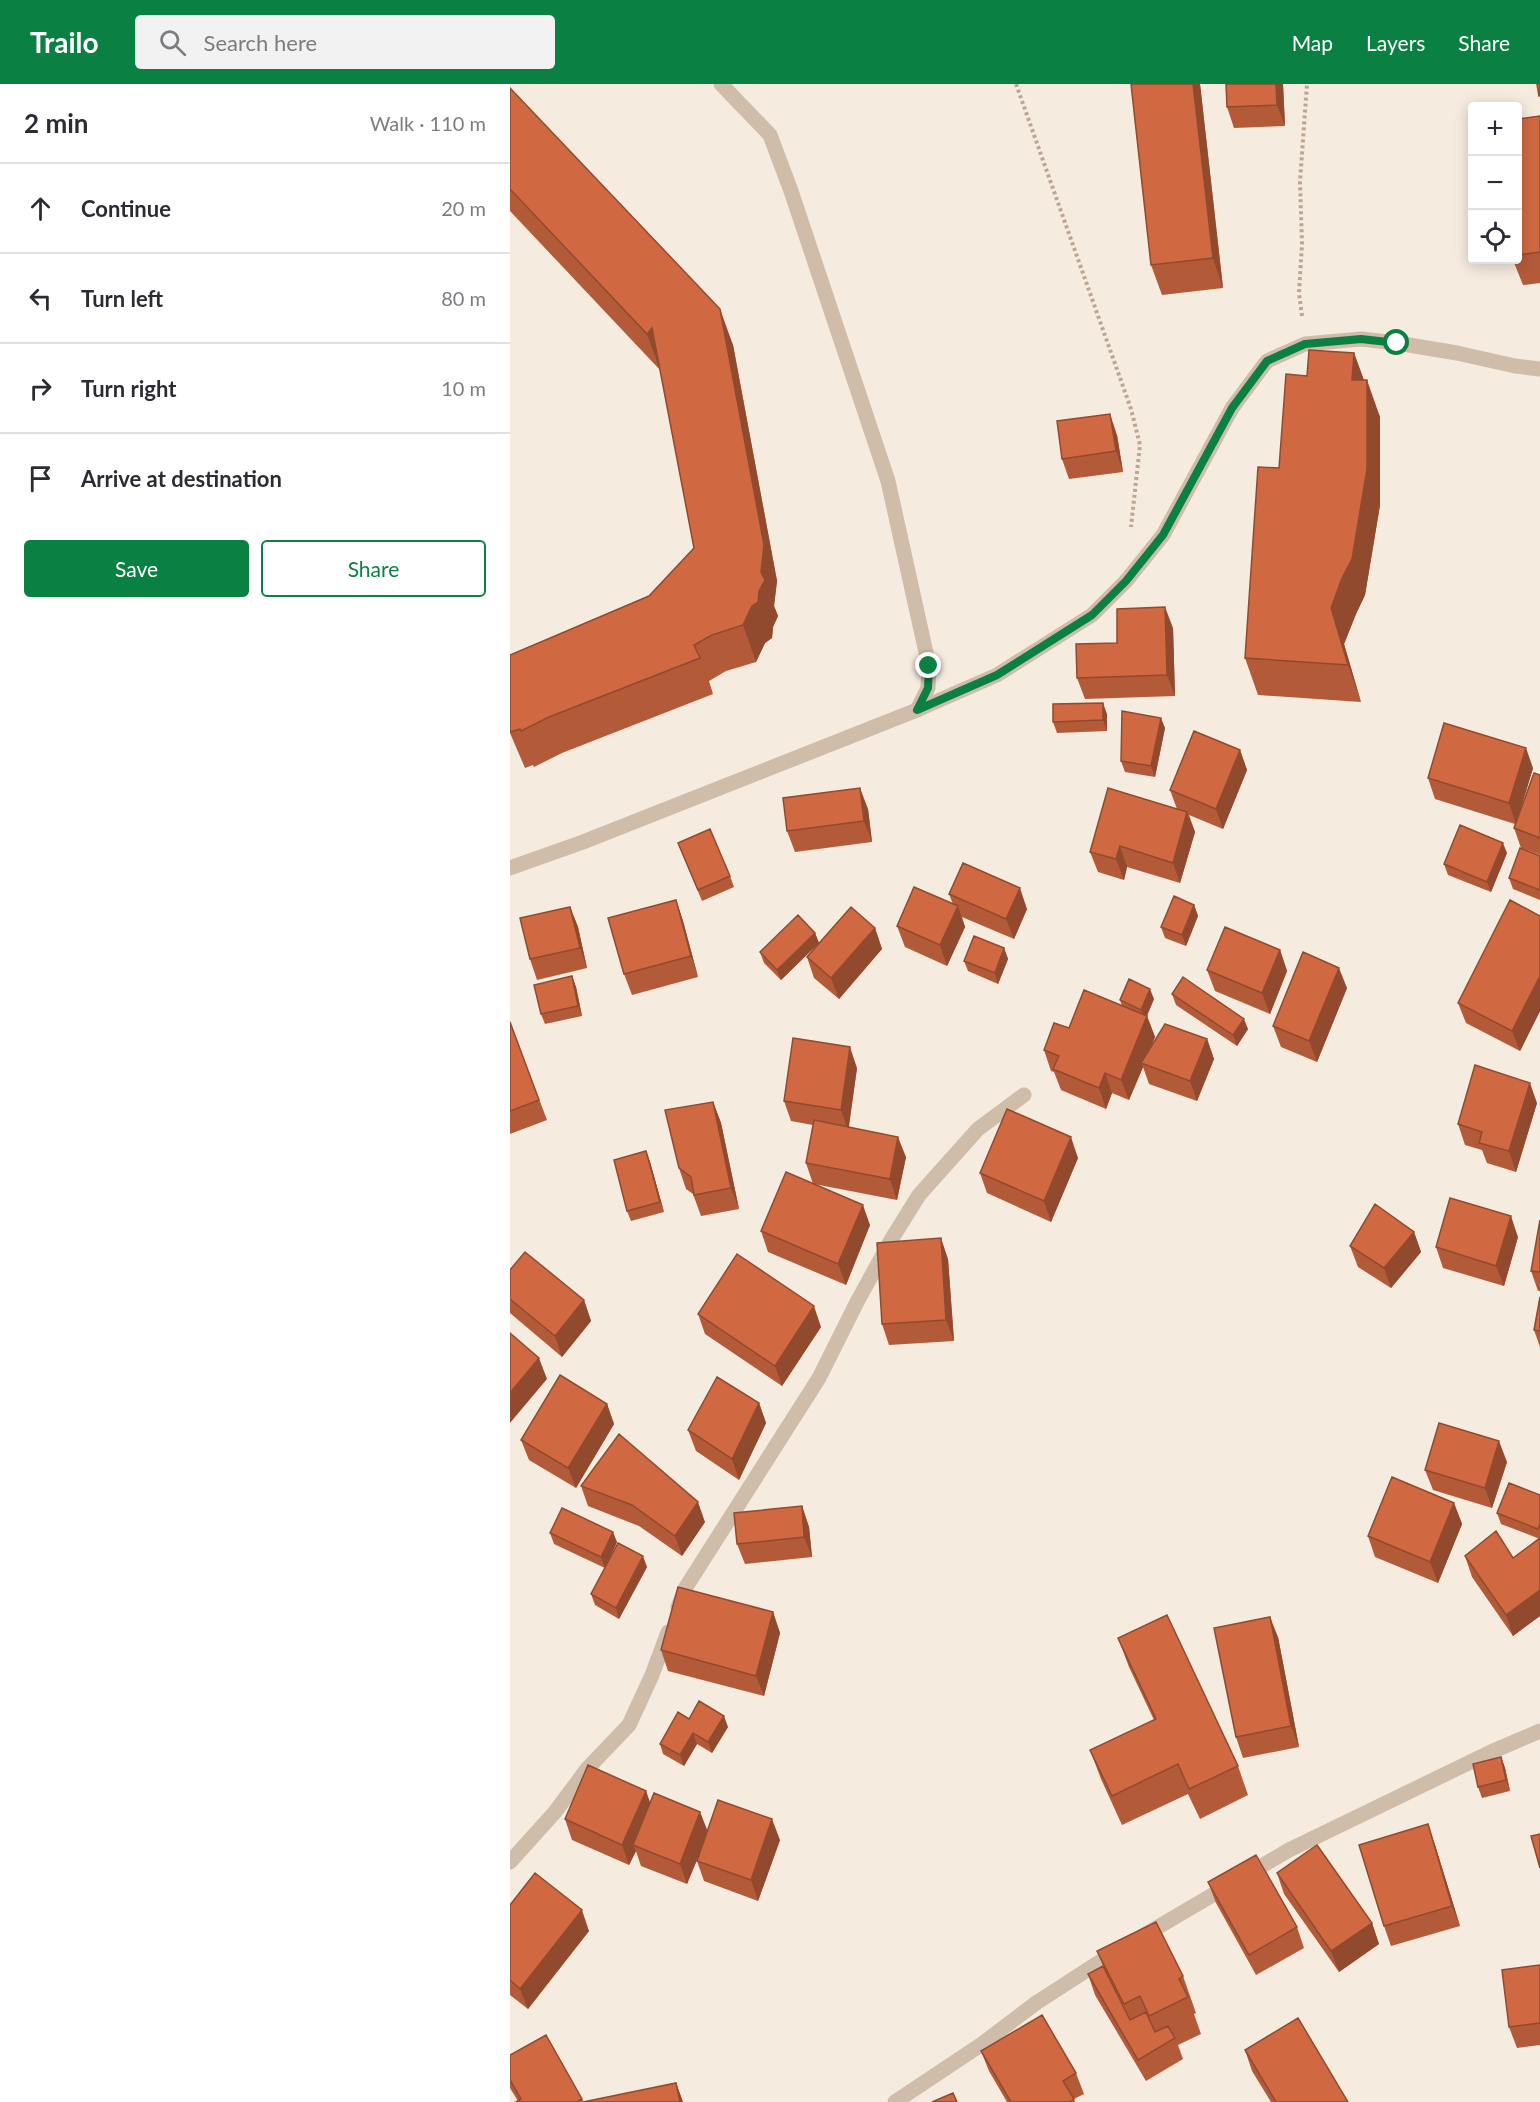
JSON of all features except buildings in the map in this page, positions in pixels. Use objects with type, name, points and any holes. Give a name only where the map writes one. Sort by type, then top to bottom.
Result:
[{"type":"street","points":[[721,84],[770,135],[888,481],[929,666],[928,688],[917,710]]},
{"type":"street","points":[[510,868],[583,842],[917,710],[997,675],[1092,615],[1126,581],[1163,535],[1232,408],[1267,361],[1305,344],[1361,339],[1540,369]]},
{"type":"street","points":[[510,1862],[555,1812],[587,1769],[629,1725],[652,1676],[686,1587],[819,1378],[891,1240],[919,1196],[978,1129],[1024,1095]]},
{"type":"street","points":[[895,2102],[1105,1958],[1241,1877],[1289,1850],[1491,1752],[1540,1731]]},
{"type":"path","points":[[1016,84],[1054,196],[1107,336],[1131,409],[1140,445],[1126,581]]},
{"type":"path","points":[[1305,344],[1299,293],[1302,244],[1300,183],[1307,84]]},
{"type":"route","points":[[929,666],[928,688],[917,710],[997,675],[1092,615],[1126,581],[1163,535],[1232,408],[1267,361],[1305,344],[1361,339],[1397,343]]}]
